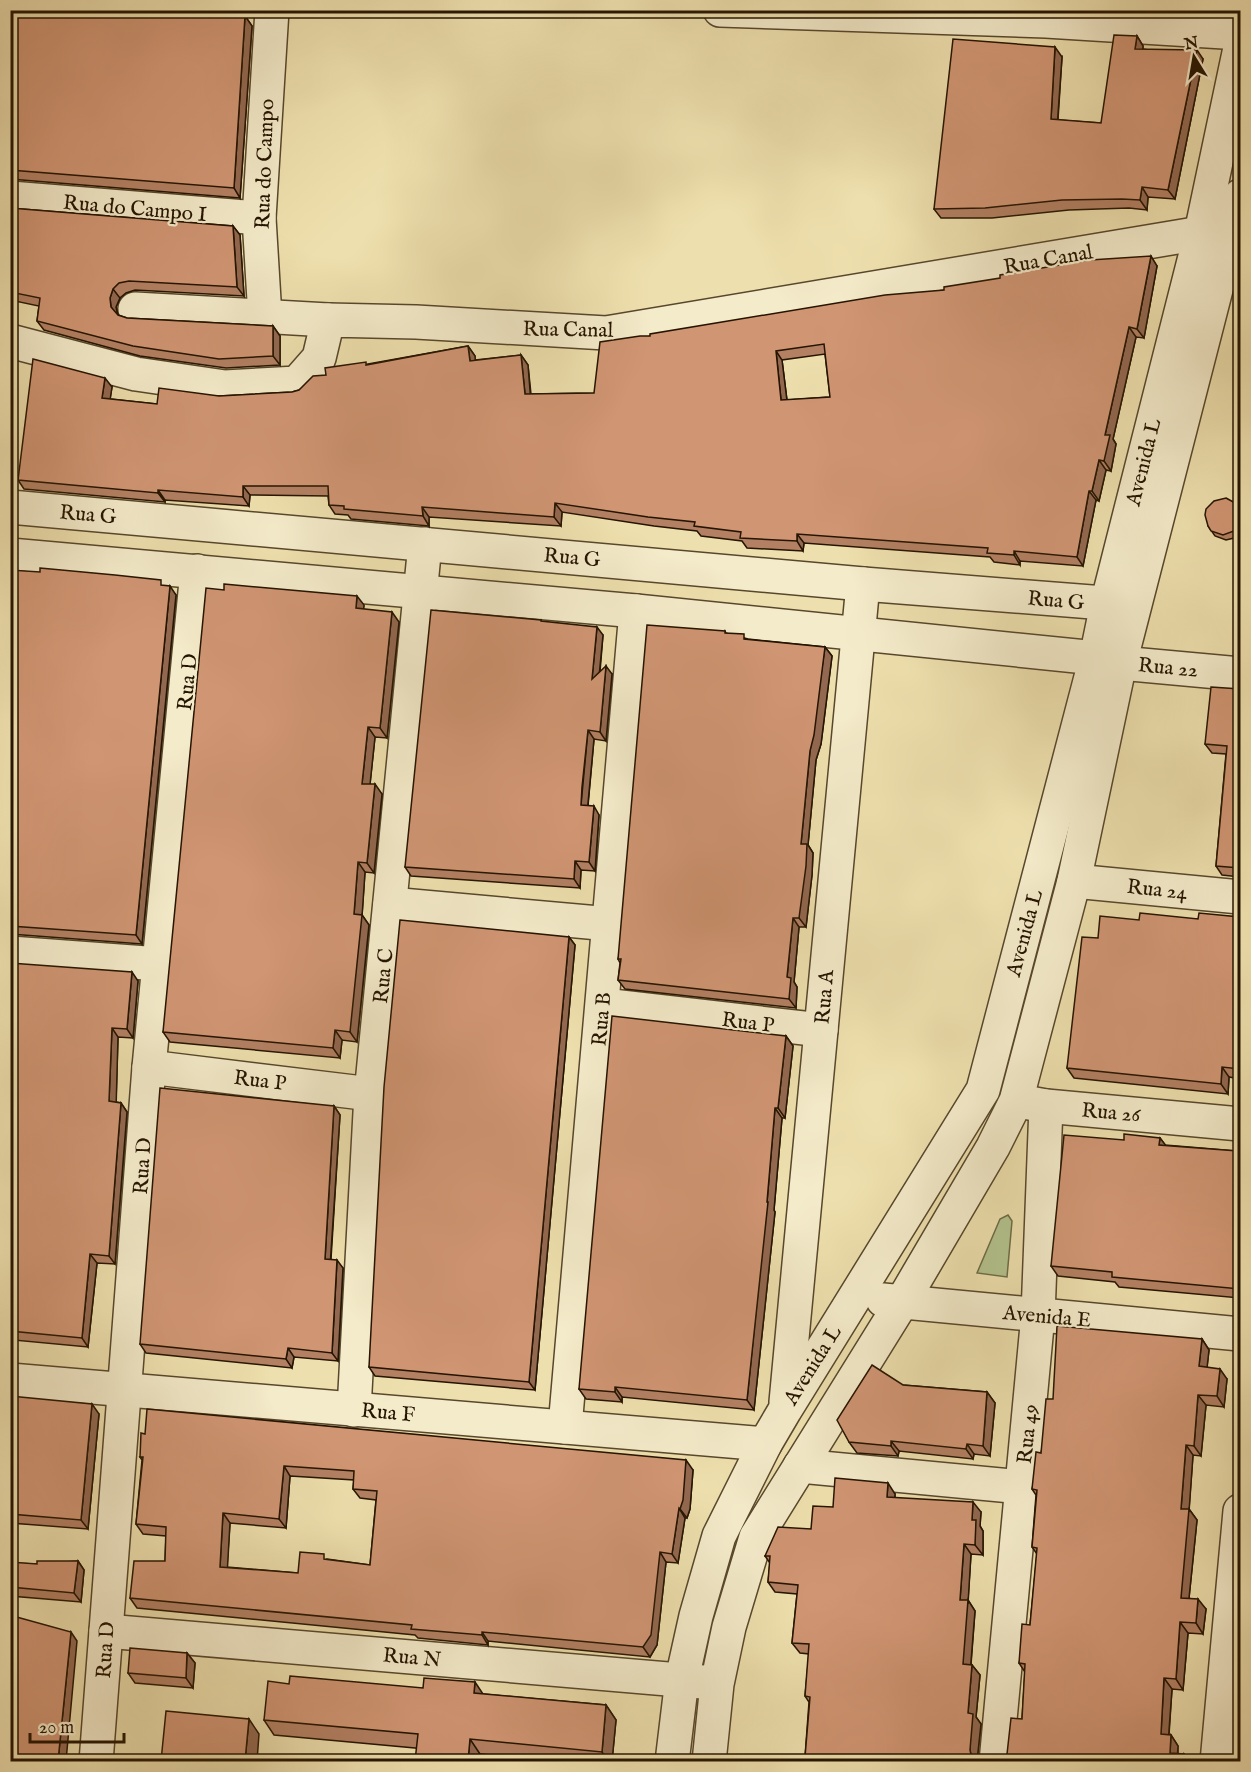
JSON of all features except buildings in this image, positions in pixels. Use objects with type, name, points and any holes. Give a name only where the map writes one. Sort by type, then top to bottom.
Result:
[{"type":"street","name":"Rua do Campo","points":[[265,316],[259,218],[272,10]]},
{"type":"street","points":[[720,10],[1047,16],[1240,33]]},
{"type":"street","name":"Avenida L","points":[[709,1761],[717,1684],[729,1627],[756,1537],[902,1302],[993,1147],[1031,1103],[1074,881],[1108,661],[1240,48]]},
{"type":"street","name":"Avenida L","points":[[1120,605],[1240,196]]},
{"type":"street","name":"Rua do Campo I","points":[[10,198],[259,218]]},
{"type":"street","name":"Rua Canal","points":[[135,309],[606,333],[1201,233]]},
{"type":"street","points":[[10,341],[136,374],[214,386],[297,383],[319,358],[328,320]]},
{"type":"street","name":"Rua G","points":[[10,507],[1120,605]]},
{"type":"street","name":"Rua C","points":[[354,1410],[371,1094],[425,543]]},
{"type":"street","points":[[10,555],[636,611],[1108,661]]},
{"type":"street","name":"Rua D","points":[[96,1761],[150,1067],[197,571]]},
{"type":"street","name":"Rua A","points":[[785,1410],[863,584]]},
{"type":"street","name":"Rua B","points":[[565,1427],[636,611]]},
{"type":"street","name":"Avenida L","points":[[672,1761],[682,1679],[696,1616],[719,1536],[765,1444],[785,1410],[983,1090],[1108,661]]},
{"type":"street","name":"Rua 22","points":[[1108,661],[1240,674]]},
{"type":"street","name":"Rua 24","points":[[1074,881],[1240,897]]},
{"type":"street","points":[[390,903],[610,924]]},
{"type":"street","points":[[10,953],[160,964]]},
{"type":"street","name":"Rua P","points":[[603,1005],[821,1030]]},
{"type":"street","name":"Rua P","points":[[150,1067],[371,1094]]},
{"type":"street","name":"Rua 26","points":[[983,1090],[1031,1103],[1240,1124]]},
{"type":"street","name":"Rua 49","points":[[996,1761],[1038,1315],[1031,1103]]},
{"type":"street","name":"Avenida E","points":[[854,1298],[1240,1334]]},
{"type":"street","name":"Rua F","points":[[10,1380],[765,1444]]},
{"type":"street","points":[[800,1466],[1022,1487]]},
{"type":"street","points":[[1217,1761],[1240,1511]]},
{"type":"street","name":"Rua N","points":[[106,1631],[682,1679],[717,1684]]},
{"type":"green space","points":[[1008,1215],[1012,1221],[1007,1277],[977,1273],[1000,1219]]}]
